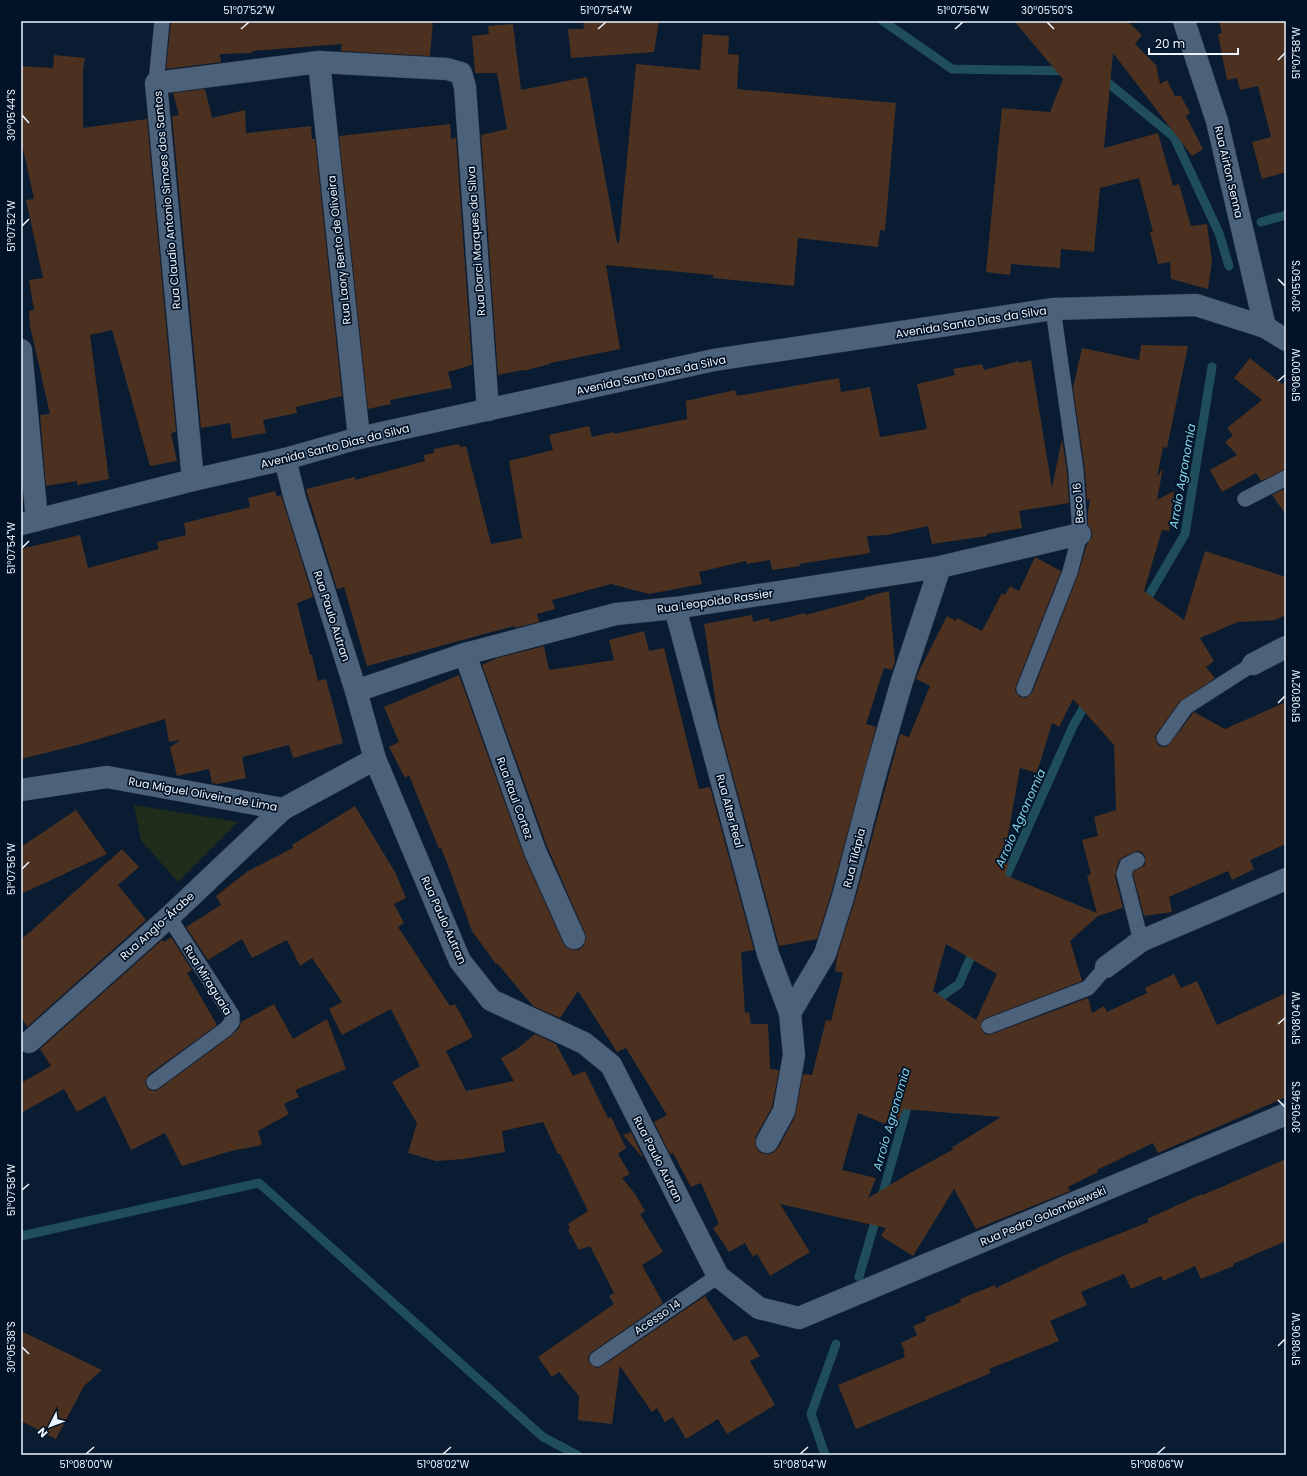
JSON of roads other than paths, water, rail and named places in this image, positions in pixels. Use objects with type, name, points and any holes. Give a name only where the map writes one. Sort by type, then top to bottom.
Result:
[{"type":"street","name":"Rua Airton Senna","points":[[1184,21],[1218,121],[1266,327]]},
{"type":"street","name":"Rua Claudio Antonio Simoes dos Santos","points":[[193,480],[156,83],[318,62],[447,69],[461,73]]},
{"type":"street","name":"Rua Laory Bento de Oliveira","points":[[318,62],[359,438]]},
{"type":"street","name":"Rua Darci Marques da Silva","points":[[461,73],[465,87],[488,410]]},
{"type":"street","name":"Avenida Santo Dias da Silva","points":[[29,522],[359,438],[714,360],[1053,309],[1196,305],[1266,327],[1286,340]]},
{"type":"street","points":[[21,350],[29,522]]},
{"type":"street","name":"Rua Paulo Autran","points":[[285,458],[295,499],[356,691],[375,759],[460,961],[491,1000],[584,1043],[611,1065],[718,1276],[759,1308],[799,1318]]},
{"type":"street","name":"Rua Leopoldo Rassier","points":[[356,691],[465,654],[616,614],[675,608],[940,567],[1080,534]]},
{"type":"street","name":"Rua Tilápia","points":[[790,1012],[825,954],[844,897],[875,775],[902,680],[940,567]]},
{"type":"street","name":"Rua Alter Real","points":[[675,608],[768,954],[790,1012]]},
{"type":"street","points":[[1253,664],[1286,647]]},
{"type":"street","name":"Rua Raul Cortez","points":[[465,654],[535,851],[574,938]]},
{"type":"street","name":"Rua Miguel Oliveira de Lima","points":[[21,790],[107,777],[282,809],[375,759]]},
{"type":"street","name":"Rua Anglo-Árabe","points":[[29,1042],[169,917],[282,809]]},
{"type":"street","points":[[1106,967],[1141,941],[1286,879]]},
{"type":"street","points":[[767,1142],[784,1111],[794,1055],[790,1012]]},
{"type":"street","name":"Rua Pedro Golombiewski","points":[[799,1318],[1286,1114]]},
{"type":"lane","points":[[156,83],[162,21]]},
{"type":"lane","name":"Beco 16","points":[[1024,689],[1070,572],[1080,534],[1076,472],[1053,309]]},
{"type":"lane","points":[[1245,499],[1286,478]]},
{"type":"lane","points":[[1164,738],[1186,707],[1253,664]]},
{"type":"lane","points":[[1137,860],[1127,864],[1124,874],[1141,941]]},
{"type":"lane","name":"Rua Miraguaia","points":[[154,1082],[226,1029],[232,1022],[232,1015],[169,917]]},
{"type":"lane","points":[[988,1026],[1088,988],[1106,967]]},
{"type":"lane","name":"Acesso 14","points":[[597,1359],[718,1276]]},
{"type":"waterway","points":[[883,21],[952,69],[1068,71]]},
{"type":"waterway","points":[[1101,77],[1174,137],[1219,233],[1229,266]]},
{"type":"waterway","points":[[1261,222],[1286,215]]},
{"type":"waterway","name":"Arroio Agronomia","points":[[1144,604],[1185,534],[1212,367]]},
{"type":"waterway","name":"Arroio Agronomia","points":[[1002,886],[1073,726],[1088,700]]},
{"type":"waterway","name":"Arroio Agronomia","points":[[932,1003],[959,984],[975,947]]},
{"type":"waterway","name":"Arroio Agronomia","points":[[881,1200],[910,1097]]},
{"type":"waterway","points":[[21,1236],[259,1183],[543,1437],[577,1455]]},
{"type":"waterway","name":"Arroio Agronomia","points":[[859,1277],[877,1215]]},
{"type":"waterway","name":"Arroio Agronomia","points":[[825,1455],[811,1414],[836,1344]]}]
